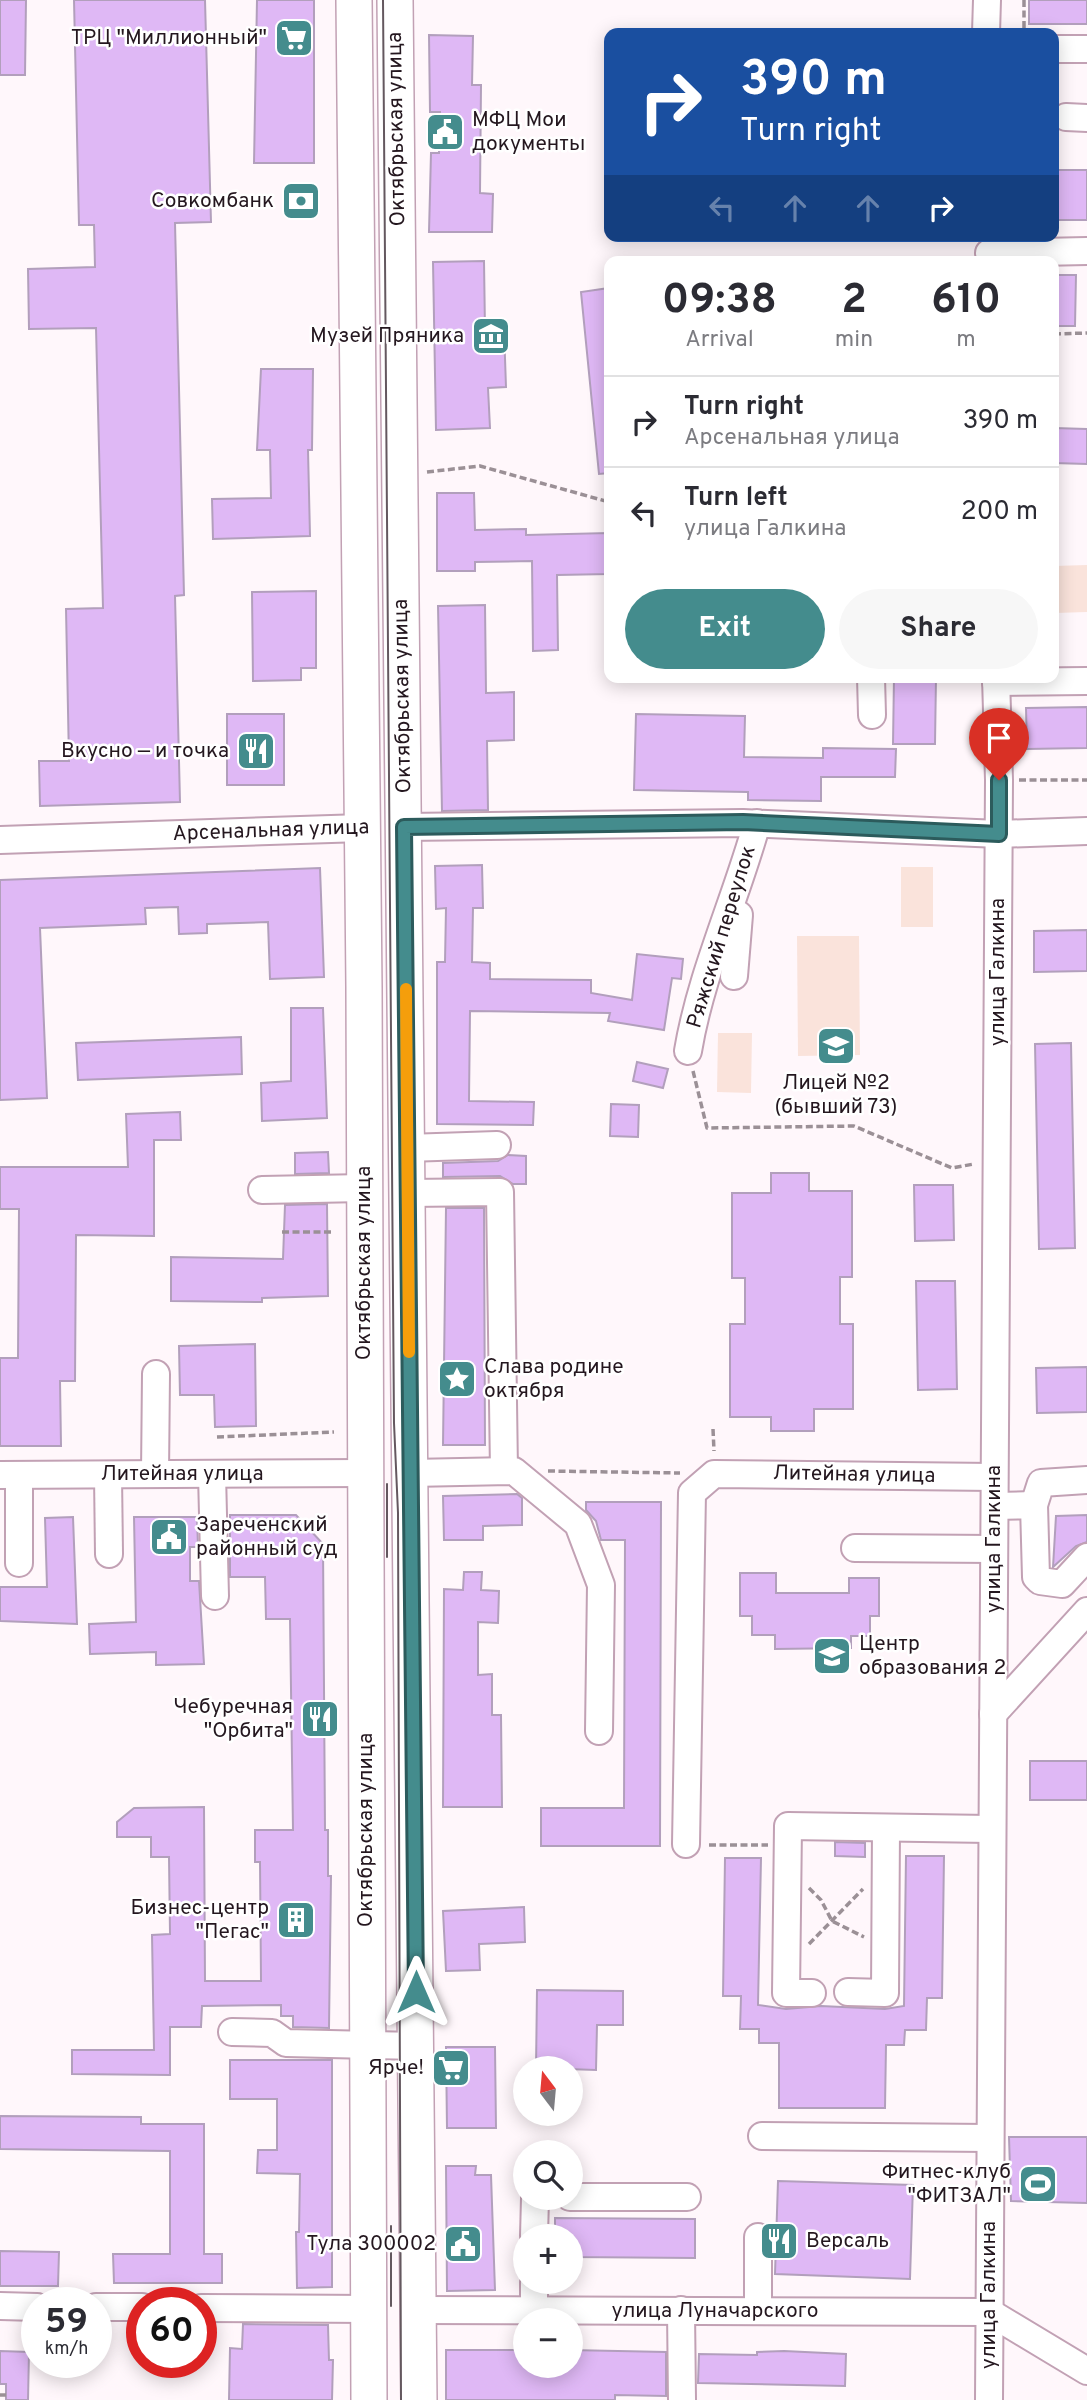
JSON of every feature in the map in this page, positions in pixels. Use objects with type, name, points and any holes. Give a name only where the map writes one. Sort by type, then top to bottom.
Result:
[{"type":"main road","name":"Октябрьская улица","points":[[354,0],[362,828],[369,2400]]},
{"type":"main road","name":"Октябрьская улица","points":[[395,0],[419,2400]]},
{"type":"main road","name":"Арсенальная улица","points":[[362,828],[404,827]]},
{"type":"main road","points":[[365,1473],[411,1473]]},
{"type":"main road","name":"улица Луначарского","points":[[369,2309],[416,2309]]},
{"type":"street","points":[[986,28],[987,0]]},
{"type":"street","points":[[1059,50],[1087,49]]},
{"type":"street","points":[[989,250],[1087,251]]},
{"type":"street","points":[[1059,681],[1087,681]]},
{"type":"street","points":[[871,683],[872,715]]},
{"type":"street","name":"улица Галкина","points":[[989,2400],[990,1829],[999,834],[996,683]]},
{"type":"street","name":"Арсенальная улица","points":[[404,827],[757,823],[999,834],[1087,831]]},
{"type":"street","name":"Ряжский переулок","points":[[688,1051],[695,1010],[741,882],[757,823]]},
{"type":"street","name":"Арсенальная улица","points":[[0,840],[362,828]]},
{"type":"street","points":[[734,976],[741,882]]},
{"type":"street","points":[[407,1148],[497,1145]]},
{"type":"street","points":[[262,1190],[364,1188]]},
{"type":"street","points":[[408,1193],[500,1192],[509,1471]]},
{"type":"street","points":[[156,1374],[156,1474]]},
{"type":"street","points":[[411,1473],[509,1471],[578,1524],[601,1585],[599,1731]]},
{"type":"street","name":"Литейная улица","points":[[18,1475],[365,1473]]},
{"type":"street","points":[[212,1474],[215,1596]]},
{"type":"street","points":[[686,1844],[692,1493],[714,1474]]},
{"type":"street","name":"Литейная улица","points":[[714,1474],[994,1477]]},
{"type":"street","points":[[18,1475],[28,1562]]},
{"type":"street","points":[[108,1475],[108,1554]]},
{"type":"street","points":[[1087,1480],[1041,1483],[1034,1505],[1036,1577],[1050,1585],[1062,1584],[1087,1557]]},
{"type":"street","points":[[995,1506],[1034,1505]]},
{"type":"street","points":[[855,1548],[994,1549]]},
{"type":"street","points":[[993,1714],[1087,1611]]},
{"type":"street","points":[[812,1993],[786,1993],[788,1826],[990,1829]]},
{"type":"street","points":[[848,1993],[885,1993],[886,1828]]},
{"type":"street","points":[[232,2032],[272,2033],[286,2043],[416,2046]]},
{"type":"street","points":[[762,2136],[989,2138]]},
{"type":"street","points":[[583,2196],[687,2197]]},
{"type":"street","points":[[758,2237],[758,2311]]},
{"type":"street","points":[[0,2306],[21,2307]]},
{"type":"street","name":"улица Луначарского","points":[[217,2308],[369,2309]]},
{"type":"street","name":"улица Луначарского","points":[[416,2309],[513,2311]]},
{"type":"street","points":[[681,2310],[682,2400]]},
{"type":"street","name":"улица Луначарского","points":[[583,2311],[989,2312]]},
{"type":"street","points":[[989,2312],[1087,2371]]},
{"type":"path","points":[[1024,0],[1024,28]]},
{"type":"path","points":[[1059,334],[1087,333]]},
{"type":"path","points":[[401,475],[480,466],[604,501]]},
{"type":"path","points":[[688,1051],[707,1128],[854,1126],[952,1168],[997,1161]]},
{"type":"path","points":[[282,1232],[334,1232]]},
{"type":"path","points":[[588,1471],[714,1474],[713,1429]]},
{"type":"path","points":[[216,1437],[334,1432]]},
{"type":"path","points":[[686,1844],[788,1856],[821,1900],[832,1921],[885,1948]]},
{"type":"path","points":[[786,1968],[886,1865]]},
{"type":"path","points":[[0,2395],[6,2395]]},
{"type":"shaded area","points":[[1087,565],[1087,612],[1059,613],[1059,566]]},
{"type":"shaded area","points":[[901,867],[933,867],[933,927],[901,927]]},
{"type":"shaded area","points":[[797,936],[859,936],[860,1055],[798,1056]]},
{"type":"shaded area","points":[[718,1033],[752,1033],[751,1093],[717,1092]]},
{"type":"building","points":[[0,0],[26,0],[25,75],[0,75]]},
{"type":"building","points":[[74,0],[205,0],[211,222],[175,223],[184,595],[175,596],[180,802],[40,806],[39,761],[69,761],[66,609],[103,608],[96,328],[29,329],[28,269],[95,267],[94,225],[79,225]]},
{"type":"building","points":[[257,0],[314,0],[314,163],[254,163]]},
{"type":"building","points":[[1029,0],[1087,0],[1087,24],[1029,24]]},
{"type":"building","points":[[429,35],[473,36],[472,85],[481,85],[480,193],[493,194],[492,232],[429,232],[431,153],[439,153],[440,112],[430,112]]},
{"type":"building","points":[[1059,170],[1087,170],[1087,220],[1059,220]]},
{"type":"building","points":[[484,261],[485,330],[504,329],[506,387],[488,388],[490,428],[436,430],[433,262]]},
{"type":"building","points":[[1059,275],[1076,275],[1075,326],[1059,326]]},
{"type":"building","points":[[604,289],[604,474],[599,474],[581,292]]},
{"type":"building","points":[[261,369],[313,369],[312,450],[308,450],[310,536],[213,539],[212,499],[271,498],[270,450],[257,450]]},
{"type":"building","points":[[1059,428],[1087,429],[1087,464],[1059,463]]},
{"type":"building","points":[[437,493],[474,493],[475,530],[526,529],[526,535],[604,533],[604,574],[557,575],[558,650],[533,651],[532,561],[475,562],[475,571],[437,571]]},
{"type":"building","points":[[316,591],[316,668],[301,668],[301,680],[253,681],[252,592]]},
{"type":"building","points":[[485,605],[486,693],[514,692],[514,740],[487,741],[488,810],[442,811],[438,606]]},
{"type":"building","points":[[894,683],[936,683],[935,744],[893,744]]},
{"type":"building","points":[[1087,707],[1087,748],[1027,749],[1026,708]]},
{"type":"building","points":[[227,714],[284,714],[284,785],[227,785]]},
{"type":"building","points":[[636,714],[745,716],[744,757],[823,758],[823,748],[896,749],[895,777],[821,777],[821,801],[748,800],[748,792],[634,790]]},
{"type":"building","points":[[482,865],[483,908],[473,908],[472,962],[490,963],[490,979],[591,980],[591,993],[632,1000],[637,954],[683,959],[681,979],[672,978],[664,1030],[608,1021],[610,1013],[470,1011],[469,1101],[534,1102],[533,1125],[437,1124],[437,962],[445,962],[446,908],[436,909],[435,866]]},
{"type":"building","points":[[320,868],[324,977],[270,979],[268,922],[207,924],[207,933],[179,934],[178,907],[145,908],[146,924],[40,928],[47,1098],[0,1100],[0,880]]},
{"type":"building","points":[[1087,930],[1087,971],[1034,972],[1034,931]]},
{"type":"building","points":[[291,1008],[323,1008],[327,1118],[262,1121],[261,1083],[291,1081]]},
{"type":"building","points":[[241,1037],[242,1074],[78,1080],[76,1043]]},
{"type":"building","points":[[1071,1043],[1075,1248],[1039,1249],[1035,1044]]},
{"type":"building","points":[[637,1062],[668,1069],[663,1088],[633,1081]]},
{"type":"building","points":[[611,1104],[639,1105],[638,1137],[610,1136]]},
{"type":"building","points":[[180,1112],[181,1140],[154,1140],[154,1236],[76,1235],[75,1381],[60,1381],[61,1446],[0,1446],[0,1358],[18,1358],[19,1209],[0,1209],[0,1167],[128,1167],[126,1114]]},
{"type":"building","points":[[328,1152],[329,1173],[295,1174],[295,1153]]},
{"type":"building","points":[[508,1155],[526,1156],[526,1184],[513,1184],[500,1176],[443,1177],[443,1163],[498,1161]]},
{"type":"building","points":[[771,1173],[809,1173],[809,1191],[852,1191],[852,1277],[840,1277],[840,1324],[853,1324],[853,1409],[814,1409],[814,1431],[771,1431],[771,1417],[730,1417],[730,1324],[745,1324],[745,1278],[732,1278],[732,1193],[771,1193]]},
{"type":"building","points":[[914,1185],[953,1185],[954,1240],[915,1241]]},
{"type":"building","points":[[327,1204],[328,1296],[262,1298],[262,1302],[171,1301],[171,1257],[283,1259],[285,1205]]},
{"type":"building","points":[[446,1208],[484,1208],[485,1445],[443,1445]]},
{"type":"building","points":[[916,1281],[955,1281],[957,1389],[918,1390]]},
{"type":"building","points":[[255,1344],[256,1426],[215,1427],[214,1395],[180,1395],[179,1346]]},
{"type":"building","points":[[1087,1367],[1087,1412],[1037,1413],[1036,1368]]},
{"type":"building","points":[[517,1494],[522,1498],[522,1525],[483,1526],[483,1540],[444,1540],[443,1496]]},
{"type":"building","points":[[586,1502],[661,1502],[660,1846],[541,1846],[541,1808],[624,1808],[625,1540],[601,1540],[596,1521],[586,1510]]},
{"type":"building","points":[[230,1515],[296,1515],[323,1544],[325,1830],[328,1830],[328,1876],[331,1876],[329,2028],[293,2027],[293,2016],[281,2016],[281,2005],[202,2006],[201,2027],[170,2027],[170,2075],[72,2074],[72,2050],[154,2050],[152,1935],[170,1934],[169,1857],[151,1857],[151,1837],[117,1837],[117,1822],[134,1808],[204,1807],[205,1981],[261,1981],[260,1862],[255,1862],[255,1830],[293,1830],[290,1619],[266,1619],[265,1577],[230,1577]]},
{"type":"building","points":[[1087,1515],[1087,1542],[1076,1546],[1053,1567],[1056,1516]]},
{"type":"building","points":[[73,1517],[77,1624],[0,1621],[0,1587],[47,1587],[45,1518]]},
{"type":"building","points":[[134,1517],[197,1517],[198,1547],[190,1547],[190,1581],[199,1581],[204,1664],[156,1665],[156,1652],[90,1654],[89,1624],[136,1622]]},
{"type":"building","points":[[464,1572],[482,1572],[481,1590],[499,1591],[498,1623],[478,1622],[478,1675],[492,1674],[492,1715],[501,1715],[502,1807],[443,1807],[444,1589],[463,1590]]},
{"type":"building","points":[[740,1573],[776,1573],[776,1593],[849,1593],[849,1578],[879,1578],[879,1616],[870,1616],[870,1636],[851,1636],[851,1648],[775,1649],[775,1635],[752,1635],[752,1616],[740,1616]]},
{"type":"building","points":[[1030,1761],[1087,1761],[1087,1800],[1030,1800]]},
{"type":"building","points":[[835,1842],[865,1843],[865,1857],[835,1856]]},
{"type":"building","points":[[906,1856],[944,1856],[942,1998],[927,1998],[926,2030],[905,2030],[904,2045],[886,2045],[885,2108],[779,2108],[779,2043],[759,2043],[759,2029],[740,2029],[741,1996],[723,1996],[725,1858],[761,1858],[758,2005],[786,2009],[821,2006],[885,2009],[904,2006]]},
{"type":"building","points":[[524,1907],[525,1942],[479,1944],[480,1970],[446,1971],[443,1911]]},
{"type":"building","points":[[537,1990],[623,1991],[623,2025],[597,2025],[596,2070],[583,2070],[583,2056],[536,2056]]},
{"type":"building","points":[[446,2047],[495,2047],[496,2128],[447,2128]]},
{"type":"building","points":[[230,2060],[332,2060],[332,2287],[297,2288],[296,2232],[299,2232],[300,2174],[257,2173],[258,2150],[277,2150],[277,2099],[230,2099]]},
{"type":"building","points":[[0,2116],[141,2117],[141,2124],[204,2124],[204,2254],[222,2254],[222,2283],[114,2283],[113,2254],[170,2254],[170,2151],[0,2149]]},
{"type":"building","points":[[1009,2137],[1087,2137],[1087,2203],[1011,2201]]},
{"type":"building","points":[[446,2166],[476,2166],[475,2175],[491,2175],[495,2290],[447,2291]]},
{"type":"building","points":[[778,2181],[913,2185],[910,2279],[775,2274]]},
{"type":"building","points":[[555,2218],[695,2219],[695,2258],[583,2257],[583,2224],[555,2224]]},
{"type":"building","points":[[0,2251],[59,2252],[58,2286],[0,2286]]},
{"type":"building","points":[[243,2324],[328,2325],[329,2360],[333,2360],[332,2400],[229,2400],[230,2348],[242,2349]]},
{"type":"building","points":[[446,2350],[513,2350],[513,2378],[583,2378],[583,2350],[666,2352],[666,2396],[615,2395],[615,2400],[446,2400]]},
{"type":"building","points":[[0,2351],[21,2352],[21,2378],[28,2378],[28,2400],[6,2400],[6,2384],[0,2384]]},
{"type":"building","points":[[757,2352],[846,2354],[845,2386],[698,2383],[699,2354],[757,2355]]},
{"type":"tram line","points":[[383,0],[394,1423],[398,1513],[401,2400]]},
{"type":"tram line","points":[[387,1484],[387,1557]]},
{"type":"tram line","points":[[391,2226],[391,2306]]},
{"type":"slow traffic","points":[[406,989],[409,1352]]},
{"type":"place","name":"ТРЦ \"Миллионный\"","points":[[294,38]]},
{"type":"place","name":"МФЦ Мои документы","points":[[445,132]]},
{"type":"place","name":"Совкомбанк","points":[[301,201]]},
{"type":"place","name":"Музей Пряника","points":[[491,336]]},
{"type":"place","name":"Вкусно — и точка","points":[[256,751]]},
{"type":"place","name":"Лицей №2 (бывший 73)","points":[[836,1046]]},
{"type":"place","name":"Слава родине октября","points":[[457,1379]]},
{"type":"place","name":"Зареченский районный суд","points":[[169,1537]]},
{"type":"place","name":"Центр образования 2","points":[[832,1656]]},
{"type":"place","name":"Чебуречная \"Орбита\"","points":[[320,1719]]},
{"type":"place","name":"Бизнес-центр \"Пегас\"","points":[[296,1920]]},
{"type":"place","name":"Ярче!","points":[[451,2068]]},
{"type":"place","name":"Фитнес-клуб \"ФИТЗАЛ\"","points":[[1038,2184]]},
{"type":"place","name":"Версаль","points":[[779,2241]]},
{"type":"place","name":"Тула 300002","points":[[463,2244]]},
{"type":"route","points":[[416,1992],[404,827],[743,822],[999,834],[999,780]]}]
